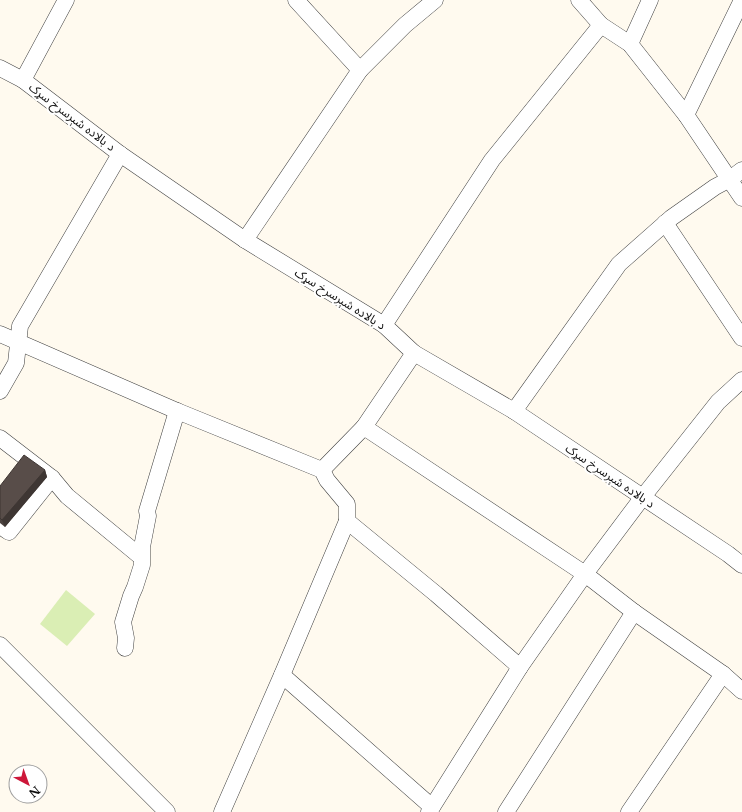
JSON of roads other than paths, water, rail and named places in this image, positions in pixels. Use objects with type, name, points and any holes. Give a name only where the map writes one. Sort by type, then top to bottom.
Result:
[{"type":"street","points":[[22,80],[66,0]]},
{"type":"street","points":[[296,0],[360,70]]},
{"type":"street","points":[[246,240],[360,70],[405,25],[435,0]]},
{"type":"street","points":[[579,0],[601,25],[630,44],[736,175],[742,198]]},
{"type":"street","points":[[630,44],[650,0]]},
{"type":"street","points":[[686,115],[742,0]]},
{"type":"street","points":[[384,326],[492,160],[601,25]]},
{"type":"street","name":"د بالاده شېرسرخ سړک","points":[[0,68],[22,80],[120,154],[246,240],[384,326],[414,352],[514,411],[642,498],[728,554],[742,565]]},
{"type":"street","points":[[0,391],[16,363],[20,326],[120,154]]},
{"type":"street","points":[[514,411],[619,264],[665,223],[715,187],[736,175]]},
{"type":"street","points":[[665,223],[742,338]]},
{"type":"street","points":[[0,334],[177,411],[322,470],[327,480],[347,504],[347,521],[222,812]]},
{"type":"street","points":[[322,470],[364,427],[414,352]]},
{"type":"street","points":[[282,675],[430,810],[520,667],[585,574],[642,498],[718,402],[742,380]]},
{"type":"street","points":[[125,648],[126,638],[123,622],[131,596],[136,587],[142,564],[141,557],[148,516],[147,511],[177,411]]},
{"type":"street","points":[[364,427],[585,574],[634,612],[723,674],[742,691]]},
{"type":"street","points":[[0,438],[52,478],[67,496],[141,557]]},
{"type":"street","points":[[0,526],[8,532],[52,478]]},
{"type":"street","points":[[347,521],[436,594],[520,667]]},
{"type":"street","points":[[506,812],[634,612]]},
{"type":"street","points":[[0,645],[167,812]]},
{"type":"street","points":[[629,812],[723,674]]}]
